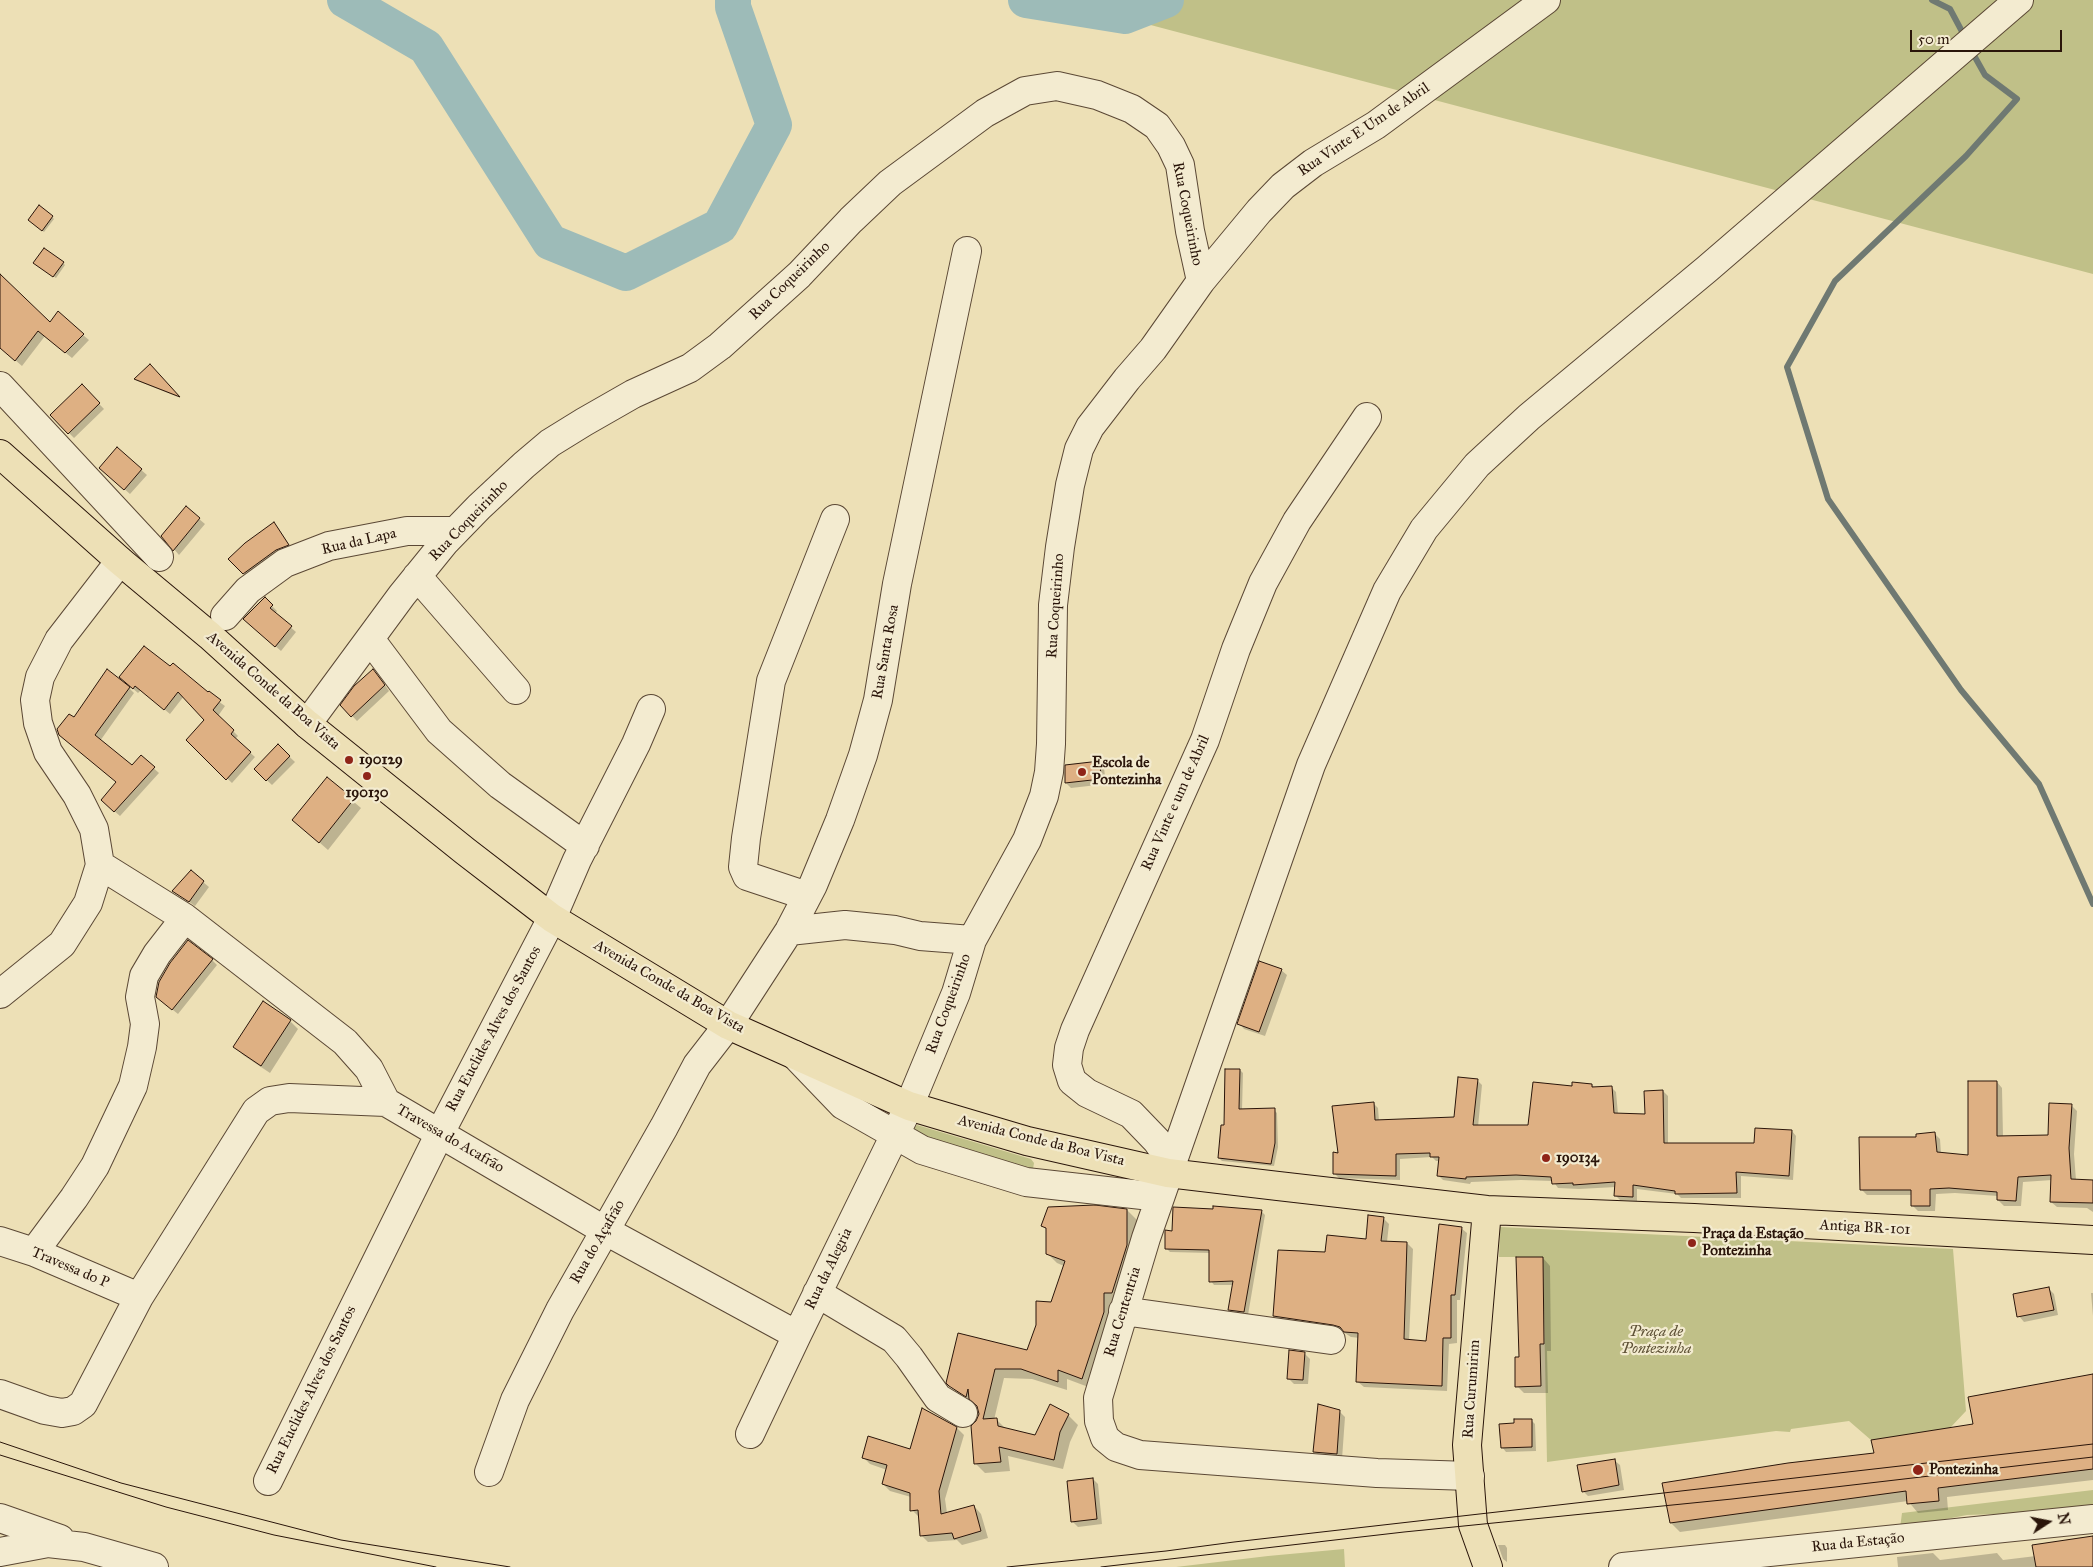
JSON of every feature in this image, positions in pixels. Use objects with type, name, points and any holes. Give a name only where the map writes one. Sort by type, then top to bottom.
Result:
[{"type":"main road","name":"Avenida Conde da Boa Vista","points":[[0,454],[120,561],[210,636],[308,724],[465,852],[552,918],[728,1024],[909,1106],[1167,1178],[1487,1210]]},
{"type":"main road","name":"Antiga BR-101","points":[[1487,1210],[1694,1218],[2093,1240]]},
{"type":"main road","name":"Rua Curumirim","points":[[1487,1210],[1467,1444],[1473,1525],[1488,1567]]},
{"type":"street","name":"Rua Vinte E Um de Abril","points":[[1201,281],[1259,210],[1283,186],[1313,163],[1376,125],[1546,0]]},
{"type":"street","name":"Rua Cententria","points":[[1470,1476],[1377,1473],[1140,1455],[1116,1447],[1105,1438],[1099,1421],[1098,1398],[1123,1311],[1167,1178],[1311,765],[1387,590],[1424,529],[1477,465],[1529,417],[1714,262],[2019,0]]},
{"type":"street","name":"Rua Coqueirinho","points":[[308,724],[417,576],[455,531],[479,507],[550,443],[633,394],[690,368],[720,346],[799,275],[851,220],[890,183],[985,113],[1025,91],[1057,86],[1097,95],[1132,109],[1157,126],[1171,146],[1180,165],[1190,231],[1201,281],[1153,349],[1127,378],[1090,427],[1079,449],[1067,503],[1053,605],[1053,713],[1049,772],[1044,796],[1027,840],[972,940],[956,993],[909,1106]]},
{"type":"street","name":"Rua Santa Rosa","points":[[728,1024],[789,931],[807,896],[843,810],[863,755],[878,700],[897,584],[967,251]]},
{"type":"street","points":[[0,386],[159,557]]},
{"type":"street","name":"Rua Vinte e um de Abril","points":[[1167,1178],[1157,1141],[1131,1114],[1087,1093],[1072,1081],[1067,1065],[1070,1048],[1079,1021],[1204,740],[1236,649],[1263,583],[1297,521],[1368,417]]},
{"type":"street","points":[[807,896],[747,876],[743,867],[771,680],[835,519]]},
{"type":"street","name":"Rua da Lapa","points":[[225,616],[248,590],[285,564],[329,546],[407,531],[455,531]]},
{"type":"street","points":[[0,994],[62,944],[88,903],[100,865],[94,829],[77,795],[48,752],[38,722],[36,700],[40,677],[59,640],[120,561]]},
{"type":"street","points":[[417,576],[516,690]]},
{"type":"street","points":[[370,639],[439,731],[500,785],[584,846]]},
{"type":"street","name":"Rua Euclides Alves dos Santos","points":[[268,1481],[440,1133],[552,918],[584,846],[636,744],[650,709]]},
{"type":"street","points":[[100,865],[185,918],[345,1042],[369,1069],[386,1102]]},
{"type":"street","points":[[34,1252],[95,1166],[134,1086],[145,1024],[140,997],[144,976],[157,954],[185,918]]},
{"type":"street","points":[[789,931],[845,925],[895,930],[920,936],[972,940]]},
{"type":"street","name":"Rua do Açafrão","points":[[489,1472],[515,1400],[537,1354],[697,1065],[728,1024]]},
{"type":"street","points":[[793,1052],[843,1105],[922,1150],[1026,1182],[1041,1184],[1167,1178]]},
{"type":"street","name":"Travessa do Acafrão","points":[[0,1394],[45,1410],[62,1413],[72,1411],[83,1404],[139,1297],[256,1111],[270,1101],[289,1098],[386,1102],[604,1230],[797,1335]]},
{"type":"street","name":"Rua da Alegria","points":[[750,1434],[909,1106]]},
{"type":"street","points":[[1041,1184],[1051,1146]]},
{"type":"street","name":"Travessa do P","points":[[0,1241],[34,1252],[139,1297]]},
{"type":"street","points":[[817,1293],[894,1339],[938,1398],[963,1413]]},
{"type":"street","points":[[1123,1311],[1331,1340]]},
{"type":"street","points":[[0,1518],[154,1567]]},
{"type":"street","name":"Rua da Estação","points":[[1623,1567],[2093,1520]]},
{"type":"street","points":[[0,1552],[48,1543],[84,1546]]},
{"type":"green space","points":[[1056,0],[2093,0],[2093,274]]},
{"type":"green space","points":[[917,1125],[1031,1159],[1034,1163],[1033,1169],[1030,1171],[913,1135],[912,1129]]},
{"type":"green space","name":"Praça de Pontezinha","points":[[1500,1227],[1953,1249],[1966,1411],[1950,1428],[1871,1440],[1849,1421],[1791,1429],[1790,1432],[1776,1431],[1547,1462],[1543,1257],[1499,1257]]},
{"type":"green space","points":[[2093,1490],[2093,1511],[1967,1515],[1900,1528],[1902,1513]]},
{"type":"green space","points":[[1344,1549],[1345,1567],[1176,1567],[1268,1556]]},
{"type":"building","points":[[39,205],[53,216],[42,231],[28,220]]},
{"type":"building","points":[[44,248],[64,262],[53,277],[33,263]]},
{"type":"building","points":[[0,274],[50,322],[58,311],[84,334],[65,353],[38,331],[15,361],[0,348]]},
{"type":"building","points":[[150,364],[180,397],[134,379]]},
{"type":"building","points":[[82,384],[100,403],[68,434],[50,415]]},
{"type":"building","points":[[117,447],[142,469],[124,490],[99,468]]},
{"type":"building","points":[[186,506],[200,518],[173,551],[161,536]]},
{"type":"building","points":[[274,522],[289,545],[276,550],[243,574],[228,559],[245,543]]},
{"type":"building","points":[[265,597],[273,605],[270,608],[292,626],[275,647],[243,619]]},
{"type":"building","points":[[144,646],[170,666],[173,663],[208,692],[221,700],[213,710],[234,730],[231,734],[251,752],[226,780],[186,740],[204,720],[178,692],[164,710],[135,686],[133,689],[119,677]]},
{"type":"building","points":[[107,669],[130,687],[95,735],[132,765],[141,755],[155,767],[114,812],[101,800],[116,782],[59,735],[57,729],[69,714],[74,717]]},
{"type":"building","points":[[373,669],[385,685],[351,717],[340,705],[354,686]]},
{"type":"building","points":[[278,744],[290,756],[266,781],[254,769]]},
{"type":"building","name":"Escola de Pontezinha","points":[[1100,761],[1101,779],[1065,783],[1065,765]]},
{"type":"building","points":[[327,777],[354,799],[319,843],[292,820]]},
{"type":"building","points":[[191,870],[204,881],[189,902],[172,891]]},
{"type":"building","points":[[188,940],[213,959],[172,1010],[156,997],[159,982],[170,963]]},
{"type":"building","points":[[1259,961],[1282,969],[1259,1032],[1237,1024]]},
{"type":"building","points":[[263,1001],[291,1020],[261,1066],[233,1047]]},
{"type":"building","points":[[1225,1069],[1240,1069],[1239,1109],[1275,1108],[1275,1143],[1271,1164],[1218,1158],[1221,1125],[1224,1125]]},
{"type":"building","points":[[1458,1077],[1478,1079],[1473,1125],[1528,1125],[1533,1082],[1572,1086],[1572,1082],[1592,1084],[1592,1087],[1612,1086],[1614,1113],[1645,1114],[1644,1091],[1663,1090],[1664,1143],[1754,1143],[1755,1128],[1792,1130],[1789,1176],[1736,1172],[1737,1193],[1675,1194],[1675,1191],[1633,1185],[1633,1197],[1614,1196],[1615,1182],[1573,1185],[1573,1183],[1552,1184],[1551,1177],[1516,1175],[1466,1177],[1466,1179],[1437,1176],[1439,1157],[1430,1157],[1430,1153],[1396,1154],[1396,1176],[1333,1174],[1333,1152],[1338,1153],[1332,1106],[1374,1102],[1375,1120],[1454,1117]]},
{"type":"building","points":[[1968,1081],[1997,1081],[1997,1136],[2048,1135],[2049,1103],[2072,1104],[2069,1148],[2071,1179],[2093,1180],[2093,1203],[2050,1202],[2051,1175],[2018,1177],[2016,1201],[1997,1200],[1997,1192],[1949,1188],[1930,1189],[1930,1206],[1911,1206],[1911,1190],[1860,1190],[1859,1137],[1916,1137],[1916,1134],[1935,1132],[1937,1152],[1968,1155]]},
{"type":"building","points":[[1095,1205],[1127,1209],[1127,1245],[1112,1293],[1104,1293],[1104,1312],[1082,1379],[1058,1370],[1058,1382],[1021,1369],[995,1369],[983,1419],[997,1418],[998,1426],[1035,1435],[1050,1404],[1069,1414],[1060,1432],[1054,1460],[999,1447],[1001,1462],[974,1464],[971,1426],[979,1414],[977,1406],[969,1399],[968,1389],[966,1397],[946,1383],[958,1333],[1027,1350],[1036,1325],[1036,1301],[1051,1302],[1065,1261],[1046,1254],[1046,1228],[1041,1226],[1048,1207]]},
{"type":"building","points":[[1213,1206],[1262,1210],[1244,1312],[1228,1310],[1233,1281],[1209,1282],[1209,1250],[1165,1249],[1165,1230],[1172,1231],[1173,1207],[1213,1209]]},
{"type":"building","points":[[1368,1215],[1384,1217],[1381,1241],[1407,1242],[1404,1339],[1426,1341],[1439,1224],[1462,1227],[1455,1295],[1451,1295],[1451,1338],[1443,1338],[1442,1386],[1356,1382],[1358,1333],[1344,1332],[1340,1327],[1333,1325],[1273,1316],[1278,1250],[1325,1252],[1327,1235],[1366,1239]]},
{"type":"building","points":[[1516,1257],[1543,1257],[1544,1344],[1540,1344],[1541,1386],[1515,1387],[1515,1357],[1519,1357]]},
{"type":"building","points":[[2049,1287],[2054,1310],[2017,1317],[2013,1294]]},
{"type":"building","points":[[1289,1350],[1305,1352],[1303,1380],[1287,1379]]},
{"type":"building","points":[[2093,1374],[2093,1469],[1938,1488],[1939,1501],[1907,1504],[1906,1491],[1670,1523],[1662,1483],[1788,1463],[1874,1453],[1871,1440],[1973,1424],[1968,1397]]},
{"type":"building","points":[[1318,1404],[1340,1410],[1337,1454],[1313,1452]]},
{"type":"building","points":[[922,1408],[957,1427],[939,1491],[941,1514],[974,1505],[981,1531],[954,1539],[952,1533],[920,1536],[918,1510],[910,1511],[910,1493],[882,1484],[887,1465],[862,1458],[868,1436],[910,1449]]},
{"type":"building","points":[[1514,1419],[1532,1419],[1532,1447],[1501,1448],[1499,1424],[1514,1423]]},
{"type":"building","points":[[1615,1459],[1619,1485],[1582,1492],[1577,1465]]},
{"type":"building","points":[[1093,1478],[1097,1519],[1071,1522],[1067,1481]]},
{"type":"building","points":[[2093,1536],[2093,1567],[2036,1567],[2032,1545]]},
{"type":"waterway","points":[[345,0],[426,47],[550,242],[626,273],[720,226],[774,125],[733,7],[733,0]]},
{"type":"waterway","points":[[1026,0],[1125,16],[1166,0]]},
{"type":"waterway","points":[[1932,0],[1950,9],[1966,39]]},
{"type":"waterway","points":[[1971,50],[1985,75],[2017,99],[1966,156],[1835,281],[1787,367],[1828,499],[1961,690],[2039,784],[2093,904]]},
{"type":"tram line","points":[[0,1442],[121,1483],[341,1540],[510,1567]]},
{"type":"tram line","points":[[1007,1567],[1166,1551],[2093,1444]]},
{"type":"tram line","points":[[0,1455],[166,1507],[274,1535],[436,1567]]},
{"type":"tram line","points":[[1101,1567],[1404,1532],[1732,1499],[2093,1457]]},
{"type":"place","name":"190129","points":[[349,760]]},
{"type":"place","name":"Escola de Pontezinha","points":[[1082,772]]},
{"type":"place","name":"190130","points":[[367,776]]},
{"type":"place","name":"190134","points":[[1546,1158]]},
{"type":"place","name":"Praça da Estação Pontezinha","points":[[1692,1243]]},
{"type":"place","name":"Pontezinha","points":[[1918,1470]]}]
